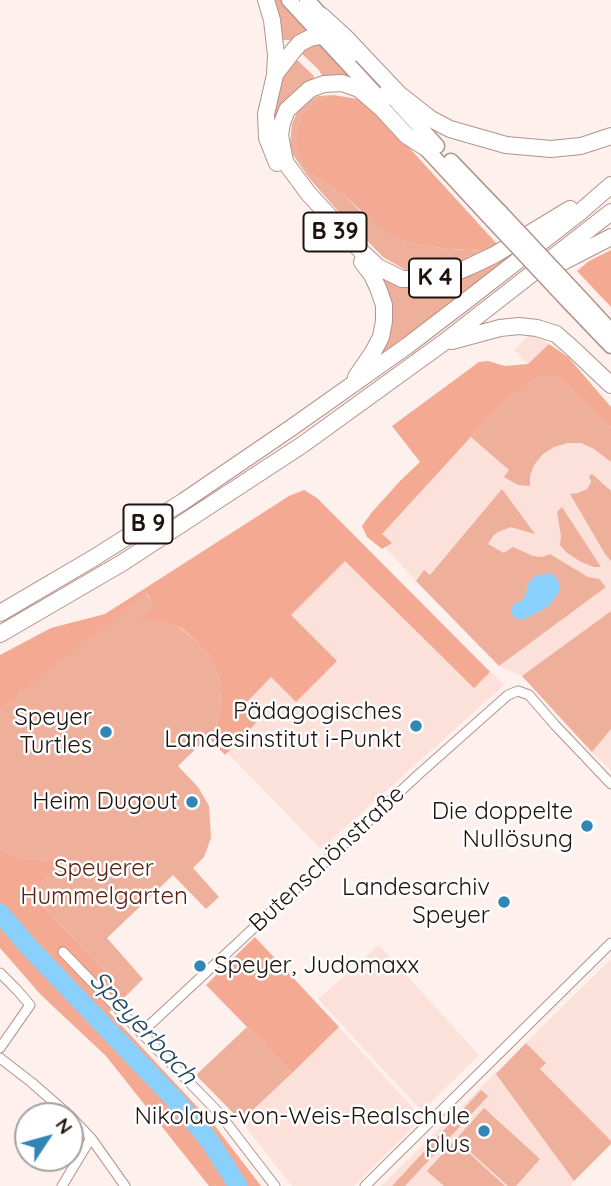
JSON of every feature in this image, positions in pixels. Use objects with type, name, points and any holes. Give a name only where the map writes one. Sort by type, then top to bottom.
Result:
[{"type":"highway","name":"B 39","points":[[265,0],[276,43],[275,75],[266,114],[267,138],[277,164],[295,189],[367,268],[384,305],[380,337],[348,388]]},
{"type":"highway","points":[[322,16],[399,94],[450,129],[506,145],[551,149],[581,146],[611,136]]},
{"type":"highway","name":"B 39","points":[[275,75],[300,43],[321,36]]},
{"type":"highway","points":[[321,36],[359,60]]},
{"type":"highway","name":"K 4","points":[[426,148],[407,136],[359,89],[342,83],[324,84],[310,89],[288,110],[280,135],[285,162],[308,193],[378,267],[402,279],[430,279],[450,275],[471,266],[494,255],[611,184]]},
{"type":"highway","name":"B 9","points":[[0,613],[184,501],[348,388],[471,297],[611,184]]},
{"type":"highway","name":"B 9","points":[[0,634],[122,563],[302,445],[443,343],[611,212]]},
{"type":"highway","points":[[515,288],[611,237]]},
{"type":"highway","points":[[443,343],[500,328],[537,328],[556,334],[611,385]]},
{"type":"main road","points":[[289,0],[426,148],[497,216]]},
{"type":"main road","points":[[307,0],[570,295],[611,346]]},
{"type":"main road","points":[[570,295],[611,331]]},
{"type":"street","name":"Butenschönstraße","points":[[141,1033],[419,774],[508,695],[518,691],[529,695],[611,784]]},
{"type":"street","points":[[365,1186],[611,943]]},
{"type":"street","points":[[63,952],[219,1114],[275,1186]]},
{"type":"street","points":[[0,972],[30,1005],[0,1048]]},
{"type":"street","points":[[0,1058],[54,1102]]},
{"type":"street","points":[[84,1131],[125,1186]]},
{"type":"street","points":[[62,1186],[91,1138]]},
{"type":"shaded area","points":[[333,95],[358,99],[383,119],[497,244],[486,251],[420,245],[399,239],[381,229],[345,196],[312,175],[299,154],[297,139],[300,125],[307,111],[320,100]]},
{"type":"shaded area","points":[[611,250],[611,307],[577,271],[589,261]]},
{"type":"shaded area","points":[[530,335],[540,336],[549,344],[528,364],[514,350]]},
{"type":"shaded area","points":[[549,344],[568,357],[611,407],[611,428],[556,377],[538,377],[512,395],[490,416],[382,534],[392,543],[382,549],[367,537],[362,526],[420,462],[392,426],[479,362],[488,361],[505,366],[528,364]]},
{"type":"shaded area","points":[[546,354],[611,419],[611,771],[522,676],[499,666],[369,530]]},
{"type":"shaded area","points":[[304,490],[317,498],[490,672],[474,688],[345,561],[291,615],[337,661],[296,702],[271,677],[241,708],[256,723],[225,755],[208,737],[216,726],[220,712],[221,687],[215,666],[207,653],[181,628],[159,621],[139,621],[155,606],[146,593],[0,710],[0,655],[51,628],[105,614],[289,496]]},
{"type":"shaded area","points":[[337,518],[504,685],[321,849],[214,739]]},
{"type":"shaded area","points":[[0,848],[24,858],[47,861],[60,859],[42,883],[35,898],[128,994],[109,1012],[215,1126],[261,1186],[209,1186],[106,1056],[41,995],[0,948]]},
{"type":"shaded area","points":[[255,937],[339,1027],[292,1073],[206,985]]},
{"type":"shaded area","points":[[379,945],[479,1055],[422,1111],[318,999]]},
{"type":"shaded area","points":[[611,959],[611,1144],[572,1186],[381,1186]]},
{"type":"shaded area","points":[[339,1027],[422,1118],[354,1186],[292,1186],[241,1121]]},
{"type":"green space","points":[[273,0],[284,0],[312,31],[293,43],[282,40]]},
{"type":"green space","points":[[319,42],[359,81],[323,78],[319,70],[300,52]]},
{"type":"green space","points":[[295,58],[313,75],[315,81],[299,88],[275,118],[280,85]]},
{"type":"green space","points":[[333,95],[320,100],[312,175],[345,196],[363,214],[399,239],[449,249],[486,251],[448,267],[426,272],[409,272],[383,257],[337,210],[293,155],[290,144],[292,124],[298,110],[318,96]]},
{"type":"green space","points":[[503,256],[507,260],[376,358],[387,343],[393,315],[392,303],[383,278],[401,287],[441,285]]},
{"type":"green space","points":[[538,377],[556,377],[568,386],[611,428],[611,462],[581,443],[568,443],[543,454],[534,465],[530,486],[518,485],[504,477],[509,470],[471,437],[512,395]]},
{"type":"green space","points":[[592,474],[611,491],[611,561],[570,494],[587,489],[591,482],[589,476]]},
{"type":"green space","points":[[502,489],[535,534],[511,527],[498,532],[488,544],[504,553],[513,547],[533,556],[550,554],[588,577],[599,579],[606,587],[499,666],[416,581],[424,570],[430,575]],"holes":[[[527,587],[541,611],[525,619],[512,606],[524,599]]]},
{"type":"green space","points":[[562,507],[601,567],[581,562],[560,545],[557,512]]},
{"type":"green space","name":"Speyer Turtles","points":[[145,593],[156,606],[140,621],[170,624],[180,628],[196,641],[215,666],[221,687],[220,712],[216,726],[178,766],[198,787],[209,806],[211,838],[204,857],[193,868],[219,897],[206,909],[173,875],[107,938],[143,979],[128,994],[35,898],[59,860],[24,858],[0,848],[0,710]]},
{"type":"green space","points":[[611,611],[611,729],[592,752],[522,676]]},
{"type":"green space","points":[[247,1027],[292,1073],[241,1121],[196,1075]]},
{"type":"green space","points":[[526,1043],[546,1063],[540,1069],[611,1141],[574,1181],[496,1074]]},
{"type":"green space","points":[[481,1090],[488,1096],[405,1186],[392,1186]]},
{"type":"green space","points":[[484,1108],[540,1159],[516,1186],[508,1186],[456,1139]]},
{"type":"green space","points":[[455,1140],[505,1186],[444,1186],[427,1171]]},
{"type":"water","points":[[550,573],[560,585],[559,592],[549,606],[525,619],[514,617],[512,606],[524,599],[529,582],[539,575]]},
{"type":"waterway","name":"Speyerbach","points":[[0,913],[28,946],[177,1102],[209,1140],[238,1186]]},
{"type":"place","name":"Pädagogisches Landesinstitut i-Punkt","points":[[416,726]]},
{"type":"place","name":"Speyer Turtles","points":[[106,732]]},
{"type":"place","name":"Heim Dugout","points":[[192,802]]},
{"type":"place","name":"Die doppelte Nullösung","points":[[587,826]]},
{"type":"place","name":"Landesarchiv Speyer","points":[[504,902]]},
{"type":"place","name":"Speyer, Judomaxx","points":[[200,966]]},
{"type":"place","name":"Nikolaus-von-Weis-Realschule plus","points":[[484,1131]]},
{"type":"park label","name":"Speyerer Hummelgarten","points":[[104,883]]}]
